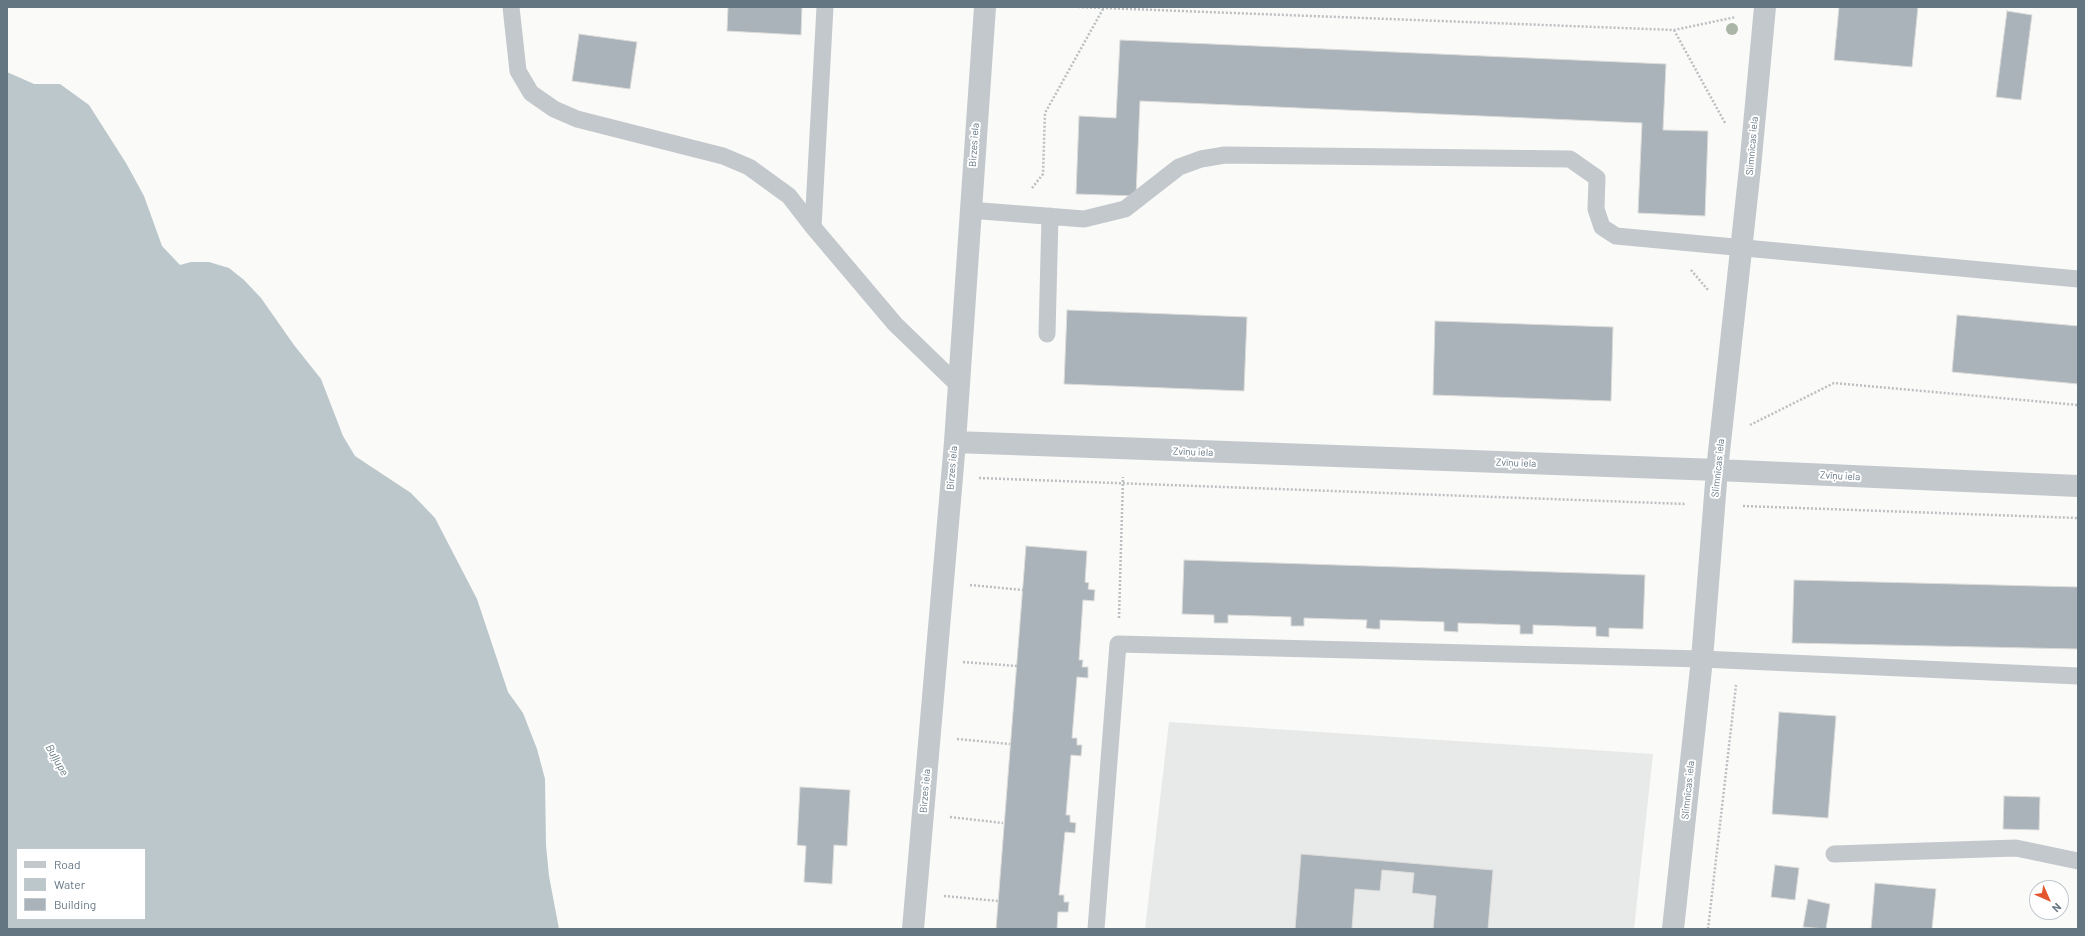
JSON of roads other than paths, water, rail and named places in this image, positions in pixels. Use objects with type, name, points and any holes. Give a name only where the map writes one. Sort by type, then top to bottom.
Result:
[{"type":"street","name":"Birzes iela","points":[[913,929],[955,442],[969,210],[985,7]]},
{"type":"street","name":"Slimnīcas iela","points":[[1673,929],[1702,659],[1717,470],[1741,249],[1764,9]]},
{"type":"street","name":"Zvīņu iela","points":[[955,442],[1717,470],[2078,486]]},
{"type":"lane","points":[[511,7],[518,71],[531,93],[554,109],[577,119],[723,156],[749,167],[789,196],[813,227],[895,324],[958,385]]},
{"type":"lane","points":[[813,227],[825,7]]},
{"type":"lane","points":[[969,210],[1084,218],[1125,209],[1179,168],[1201,159],[1225,155],[1570,159],[1597,178],[1596,209],[1602,227],[1616,236],[1741,249],[2078,279]]},
{"type":"lane","points":[[1047,334],[1050,216]]},
{"type":"lane","points":[[1096,929],[1118,644],[1739,660],[2078,676]]},
{"type":"lane","points":[[1834,854],[2016,848],[2078,861]]},
{"type":"water","name":"Buļļupe","points":[[7,72],[34,84],[60,84],[89,105],[126,163],[144,196],[162,246],[180,265],[191,262],[209,262],[229,268],[244,280],[261,298],[294,345],[321,379],[343,436],[355,456],[411,493],[435,518],[477,599],[508,692],[523,713],[537,749],[545,779],[546,845],[549,876],[559,929],[7,929]]}]
